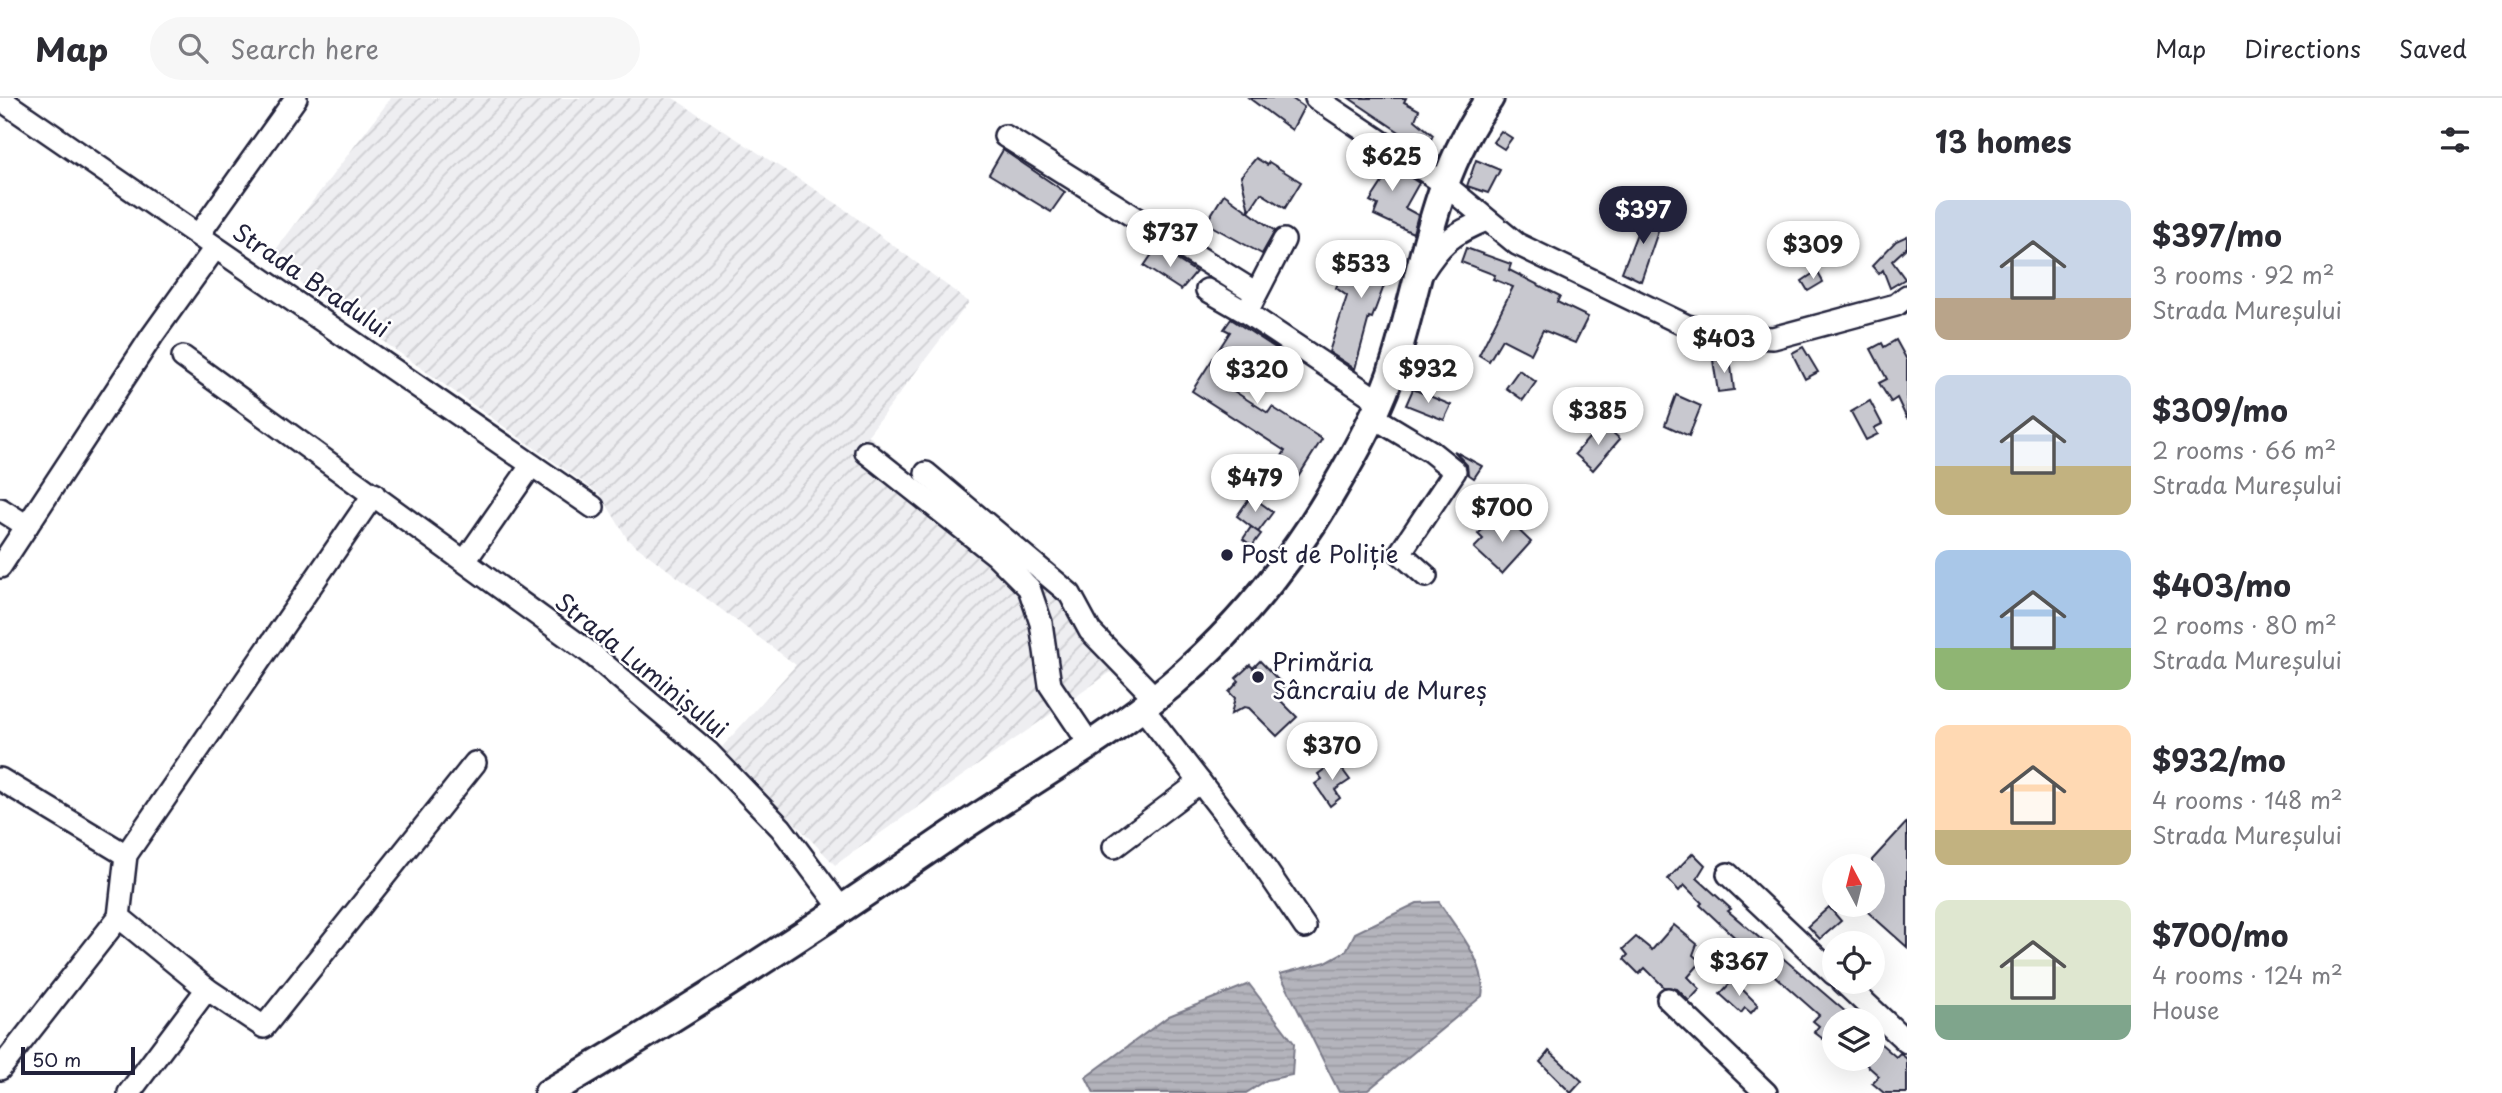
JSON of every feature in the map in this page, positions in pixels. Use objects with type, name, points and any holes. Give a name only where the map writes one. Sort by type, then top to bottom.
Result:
[{"type":"main road","points":[[548,1093],[640,1039],[843,911],[1148,701],[1234,626],[1286,562],[1331,494],[1376,408],[1395,362],[1443,183],[1467,130],[1490,98]]},
{"type":"street","points":[[0,567],[296,98]]},
{"type":"street","points":[[1316,98],[1443,183],[1517,244],[1686,326],[1728,337],[1773,338],[1903,307]]},
{"type":"street","name":"Strada Bradului","points":[[0,99],[366,348],[593,507]]},
{"type":"street","points":[[1005,136],[1256,293]]},
{"type":"street","points":[[1418,281],[1435,253],[1456,232],[1486,220]]},
{"type":"street","points":[[1247,313],[1284,240]]},
{"type":"street","points":[[1207,290],[1247,313],[1376,408],[1455,471],[1400,553],[1426,576]]},
{"type":"street","name":"Strada Luminișului","points":[[183,357],[593,655],[709,754],[781,828],[843,911]]},
{"type":"street","points":[[866,452],[996,555],[1029,588],[1041,622],[1050,685],[1089,743]]},
{"type":"street","points":[[465,561],[531,466]]},
{"type":"street","points":[[926,473],[1070,594],[1090,631],[1148,701],[1200,782],[1252,849],[1306,927]]},
{"type":"street","points":[[0,1069],[119,918],[126,855],[374,494]]},
{"type":"street","points":[[0,509],[27,526]]},
{"type":"street","points":[[119,918],[207,989],[264,1027],[475,762]]},
{"type":"street","points":[[0,779],[126,855]]},
{"type":"street","points":[[1114,847],[1200,782]]},
{"type":"street","points":[[1728,874],[1822,963]]},
{"type":"street","points":[[130,1093],[207,989]]},
{"type":"street","points":[[1856,994],[1907,1042]]},
{"type":"street","points":[[1668,999],[1766,1093]]},
{"type":"shaded area","points":[[391,98],[673,98],[839,205],[969,302],[868,435],[1062,598],[1070,622],[1118,667],[835,865],[722,747],[796,665],[628,540],[601,495],[268,260]]},
{"type":"shaded area","points":[[1439,902],[1476,959],[1483,984],[1482,996],[1368,1090],[1339,1092],[1280,974],[1326,962],[1346,951],[1355,933],[1417,903]]},
{"type":"shaded area","points":[[1249,984],[1294,1043],[1292,1075],[1267,1080],[1246,1093],[1094,1093],[1086,1077],[1169,1016]]},
{"type":"building","points":[[1249,98],[1291,98],[1304,107],[1292,130]]},
{"type":"building","points":[[1349,98],[1406,98],[1404,102],[1419,110],[1415,120],[1433,135],[1426,150]]},
{"type":"building","points":[[1501,131],[1512,138],[1504,149],[1493,142]]},
{"type":"building","points":[[1003,150],[1065,192],[1051,212],[989,174]]},
{"type":"building","points":[[1369,151],[1419,183],[1405,208],[1418,215],[1413,233],[1374,215],[1378,205],[1370,201],[1383,181],[1360,167]]},
{"type":"building","points":[[1256,158],[1267,165],[1269,162],[1301,182],[1285,208],[1261,193],[1249,211],[1241,176]]},
{"type":"building","points":[[1476,160],[1500,170],[1488,193],[1467,186]]},
{"type":"building","points":[[1224,194],[1275,231],[1262,254],[1206,223]]},
{"type":"building","points":[[1646,210],[1663,217],[1641,281],[1622,272]]},
{"type":"building","points":[[1907,236],[1907,247],[1892,261],[1905,279],[1890,288],[1883,270],[1879,274],[1872,266],[1896,241]]},
{"type":"building","points":[[1363,245],[1402,256],[1393,277],[1388,275],[1372,318],[1369,317],[1355,369],[1329,352],[1347,296],[1336,288],[1343,269],[1351,272]]},
{"type":"building","points":[[1157,247],[1196,272],[1181,290],[1144,266]]},
{"type":"building","points":[[1466,248],[1511,264],[1509,270],[1560,296],[1557,302],[1588,317],[1575,343],[1543,330],[1531,354],[1502,339],[1489,361],[1479,355],[1513,287],[1493,279],[1495,275],[1461,262]]},
{"type":"building","points":[[1817,271],[1823,282],[1808,291],[1802,281]]},
{"type":"building","points":[[1231,319],[1277,349],[1266,364],[1244,350],[1223,384],[1268,413],[1272,407],[1322,439],[1288,493],[1268,480],[1285,451],[1192,391],[1230,332],[1224,329]]},
{"type":"building","points":[[1896,340],[1907,360],[1907,419],[1897,398],[1891,402],[1879,383],[1887,379],[1871,349],[1882,343],[1884,347]]},
{"type":"building","points":[[1803,347],[1818,372],[1805,379],[1792,353]]},
{"type":"building","points":[[1730,358],[1734,390],[1718,392],[1713,360]]},
{"type":"building","points":[[1519,370],[1536,382],[1523,400],[1506,388]]},
{"type":"building","points":[[1413,389],[1451,405],[1444,420],[1406,405]]},
{"type":"building","points":[[1676,395],[1701,406],[1689,436],[1665,425]]},
{"type":"building","points":[[1870,401],[1882,424],[1874,428],[1878,434],[1866,440],[1851,412]]},
{"type":"building","points":[[1602,423],[1620,439],[1593,470],[1575,454]]},
{"type":"building","points":[[1454,451],[1482,466],[1474,478],[1468,474],[1467,465]]},
{"type":"building","points":[[1251,496],[1273,512],[1258,532],[1237,516]]},
{"type":"building","points":[[1505,517],[1531,542],[1502,574],[1474,548],[1483,539],[1478,534],[1489,523],[1494,528]]},
{"type":"building","points":[[1251,527],[1261,534],[1252,546],[1243,539]]},
{"type":"building","points":[[1260,661],[1284,686],[1275,695],[1297,717],[1277,736],[1249,708],[1244,707],[1231,714],[1235,698],[1229,692],[1239,681],[1236,678],[1250,665],[1253,668]]},
{"type":"building","points":[[1336,761],[1350,780],[1335,790],[1340,798],[1330,806],[1315,784],[1322,779],[1318,774]]},
{"type":"building","points":[[1907,822],[1907,947],[1873,917],[1885,917],[1885,854],[1878,854]]},
{"type":"building","points":[[1693,853],[1705,865],[1697,878],[1731,909],[1728,911],[1841,1008],[1822,1008],[1822,1038],[1814,1032],[1819,1026],[1813,1021],[1819,1015],[1751,955],[1748,958],[1738,951],[1742,944],[1700,905],[1702,903],[1684,885],[1679,891],[1668,879]]},
{"type":"building","points":[[1822,913],[1822,917],[1838,917],[1841,921],[1829,931],[1822,931],[1820,939],[1808,926]]},
{"type":"building","points":[[1674,925],[1697,944],[1693,955],[1701,962],[1688,977],[1700,989],[1689,1001],[1677,989],[1664,987],[1645,968],[1639,974],[1624,959],[1628,955],[1623,949],[1636,937],[1652,950]]},
{"type":"building","points":[[1733,980],[1758,1005],[1751,1013],[1745,1008],[1741,1013],[1720,994]]},
{"type":"building","points":[[1885,1047],[1896,1057],[1900,1053],[1907,1059],[1907,1093],[1884,1093],[1872,1083],[1879,1076],[1873,1071],[1885,1071]]},
{"type":"building","points":[[1549,1051],[1582,1081],[1571,1093],[1540,1062]]},
{"type":"place","name":"Post de Poliție","points":[[1227,555]]},
{"type":"place","name":"Primăria Sâncraiu de Mureș","points":[[1258,677]]}]
